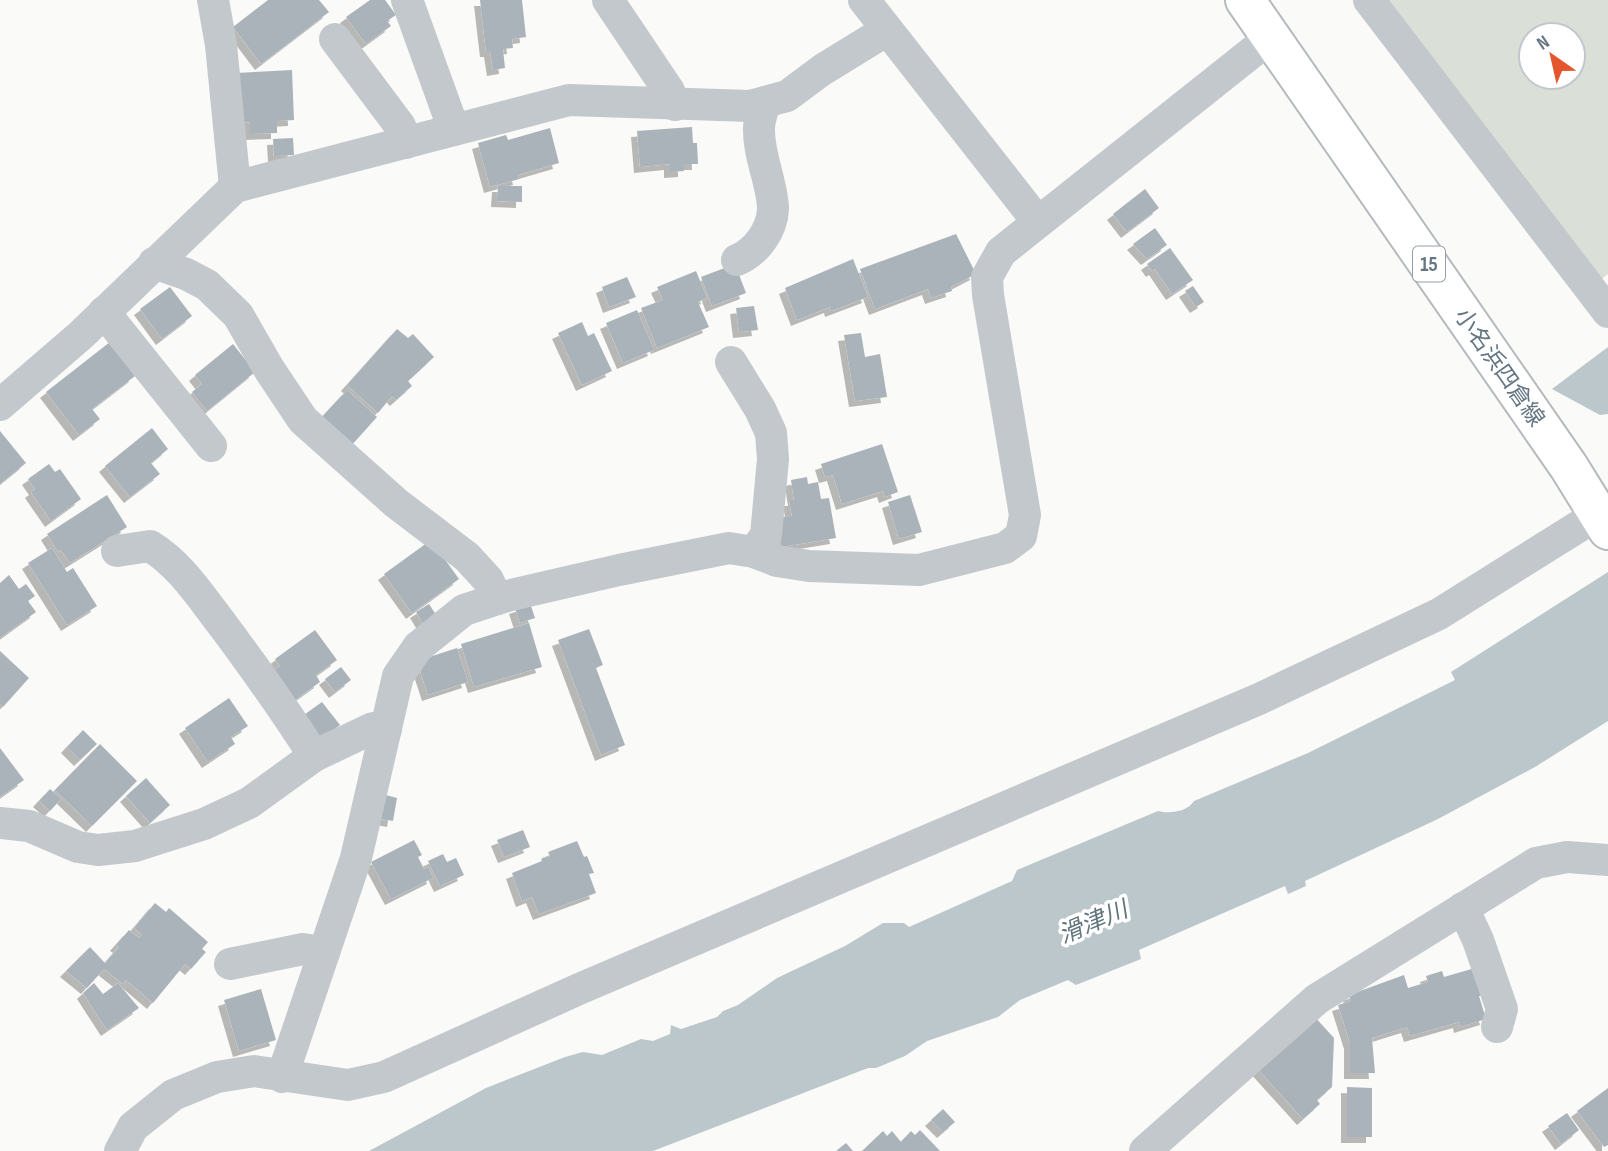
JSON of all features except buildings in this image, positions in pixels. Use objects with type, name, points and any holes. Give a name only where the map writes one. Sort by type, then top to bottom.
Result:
[{"type":"main road","name":"小名浜四倉線","points":[[1245,0],[1605,518]]},
{"type":"street","points":[[407,0],[454,130]]},
{"type":"street","points":[[608,0],[675,104]]},
{"type":"street","points":[[864,0],[1038,222]]},
{"type":"street","points":[[1369,0],[1608,312]]},
{"type":"street","points":[[218,2],[235,187]]},
{"type":"street","points":[[0,405],[81,335],[235,187],[569,100],[750,106],[787,96],[822,70],[887,30]]},
{"type":"street","points":[[282,1077],[356,858],[398,676],[418,647],[464,610],[497,599],[619,570],[729,548],[809,566],[919,570],[1005,548],[1021,536],[1025,515],[987,277],[1002,252],[1270,38]]},
{"type":"street","points":[[335,39],[400,126],[405,143]]},
{"type":"street","points":[[737,260],[750,254],[760,242],[769,225],[773,209],[759,127],[765,102]]},
{"type":"street","points":[[154,263],[186,274],[206,285],[238,315],[303,420],[396,503],[467,557],[488,580],[497,599]]},
{"type":"street","points":[[104,312],[211,446]]},
{"type":"street","points":[[731,362],[760,409],[771,433],[773,459],[766,535],[754,552]]},
{"type":"street","points":[[120,1151],[133,1128],[173,1095],[217,1077],[254,1071],[348,1086],[383,1077],[592,983],[1259,699],[1438,614],[1605,518]]},
{"type":"street","points":[[117,551],[150,546],[165,555],[186,577],[278,698],[314,756]]},
{"type":"street","points":[[0,823],[29,826],[55,838],[98,850],[135,846],[204,824],[249,803],[314,756],[373,728],[386,729]]},
{"type":"street","points":[[1145,1151],[1317,999],[1536,863],[1567,857],[1608,860]]},
{"type":"street","points":[[1463,908],[1478,940],[1502,1009],[1497,1027]]},
{"type":"street","points":[[230,964],[303,949],[324,952]]},
{"type":"shaded area","points":[[1370,0],[1608,0],[1608,274],[1592,287]]},
{"type":"water","points":[[1608,347],[1608,414],[1600,415],[1552,389]]},
{"type":"water","name":"滑津川","points":[[1608,572],[1608,721],[1535,767],[1438,819],[1305,881],[1306,886],[1288,894],[1285,886],[1139,950],[1141,959],[1076,985],[1068,980],[1020,1000],[998,1017],[927,1041],[905,1056],[876,1068],[868,1068],[653,1151],[369,1151],[486,1088],[565,1057],[583,1052],[602,1055],[641,1039],[653,1041],[670,1034],[671,1025],[681,1029],[717,1017],[777,978],[845,946],[883,923],[904,923],[909,927],[1012,881],[1017,870],[1158,811],[1183,810],[1194,801],[1308,753],[1455,680],[1451,672]]}]
